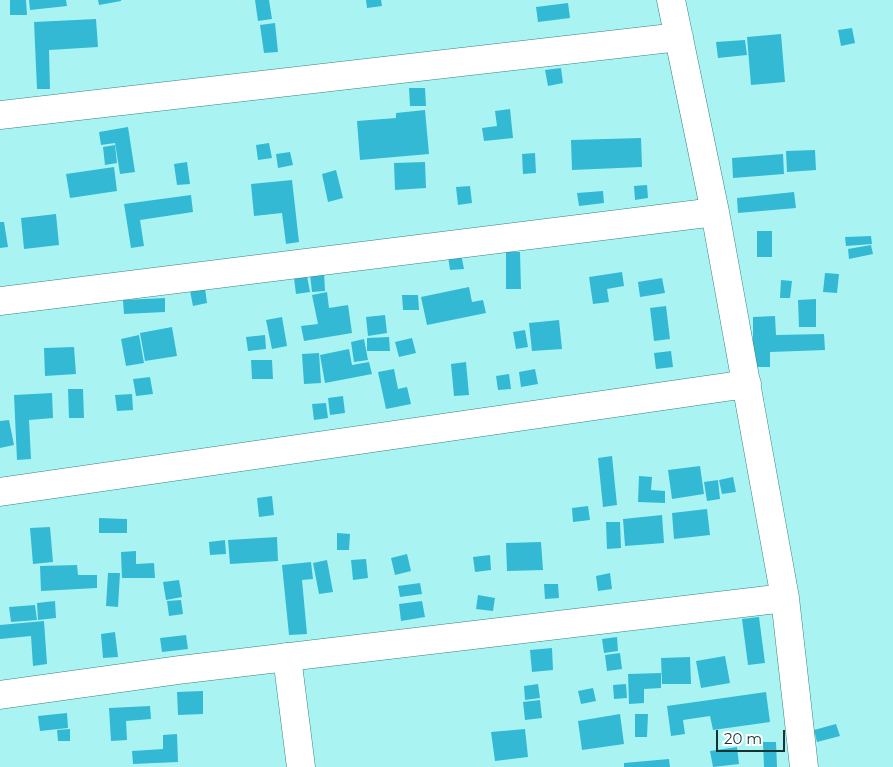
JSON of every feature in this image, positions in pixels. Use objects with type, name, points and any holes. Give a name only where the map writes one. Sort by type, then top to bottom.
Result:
[{"type":"street","points":[[671,0],[715,212],[785,598],[804,767]]},
{"type":"street","points":[[0,116],[679,37]]},
{"type":"street","points":[[0,301],[715,212]]},
{"type":"street","points":[[0,492],[747,384]]},
{"type":"street","points":[[0,695],[288,657],[785,598]]},
{"type":"street","points":[[288,657],[302,767]]},
{"type":"building","points":[[10,0],[26,0],[27,15],[10,15]]},
{"type":"building","points":[[29,0],[66,0],[67,6],[30,10]]},
{"type":"building","points":[[98,0],[121,0],[121,1],[99,5]]},
{"type":"building","points":[[255,0],[269,0],[272,19],[258,21]]},
{"type":"building","points":[[366,0],[381,0],[382,6],[367,8]]},
{"type":"building","points":[[568,3],[570,18],[538,22],[536,7]]},
{"type":"building","points":[[96,19],[98,47],[49,50],[50,89],[37,89],[34,22]]},
{"type":"building","points":[[275,23],[278,52],[264,53],[260,25]]},
{"type":"building","points":[[852,28],[855,43],[841,46],[838,30]]},
{"type":"building","points":[[781,34],[785,82],[751,85],[747,37]]},
{"type":"building","points":[[745,40],[747,55],[718,58],[716,42]]},
{"type":"building","points":[[561,68],[563,83],[548,86],[545,70]]},
{"type":"building","points":[[409,88],[425,88],[426,106],[410,106]]},
{"type":"building","points":[[510,109],[513,138],[484,141],[482,128],[497,126],[495,111]]},
{"type":"building","points":[[425,110],[429,154],[360,160],[357,121],[396,118],[396,113]]},
{"type":"building","points":[[128,127],[135,172],[120,174],[115,143],[101,145],[99,132]]},
{"type":"building","points":[[641,138],[642,167],[572,170],[571,140]]},
{"type":"building","points":[[269,143],[272,158],[258,160],[256,145]]},
{"type":"building","points":[[115,145],[117,163],[105,165],[103,147]]},
{"type":"building","points":[[815,150],[816,170],[787,172],[786,151]]},
{"type":"building","points":[[290,152],[293,165],[278,168],[276,154]]},
{"type":"building","points":[[535,153],[536,173],[523,174],[522,154]]},
{"type":"building","points":[[783,154],[784,174],[733,178],[732,158]]},
{"type":"building","points":[[187,162],[190,184],[177,185],[174,164]]},
{"type":"building","points":[[425,162],[426,188],[395,190],[394,163]]},
{"type":"building","points":[[114,167],[117,191],[70,198],[66,174]]},
{"type":"building","points":[[336,170],[343,198],[328,202],[322,174]]},
{"type":"building","points":[[292,180],[299,242],[286,244],[282,213],[254,216],[251,184]]},
{"type":"building","points":[[647,185],[648,198],[635,200],[634,186]]},
{"type":"building","points":[[470,186],[472,203],[458,205],[456,187]]},
{"type":"building","points":[[603,191],[604,203],[579,206],[577,193]]},
{"type":"building","points":[[794,192],[796,208],[738,213],[737,198]]},
{"type":"building","points":[[191,195],[193,212],[140,220],[144,246],[131,248],[124,204]]},
{"type":"building","points":[[56,214],[59,245],[24,249],[21,218]]},
{"type":"building","points":[[0,222],[4,222],[8,247],[0,248]]},
{"type":"building","points":[[757,231],[772,231],[772,257],[757,257]]},
{"type":"building","points":[[871,236],[872,244],[846,246],[845,237]]},
{"type":"building","points":[[871,245],[873,254],[849,259],[848,249]]},
{"type":"building","points":[[506,252],[520,252],[521,289],[506,289]]},
{"type":"building","points":[[461,254],[464,269],[450,270],[448,256]]},
{"type":"building","points":[[324,272],[325,291],[312,292],[310,274]]},
{"type":"building","points":[[622,272],[624,286],[607,289],[609,302],[593,304],[589,277]]},
{"type":"building","points":[[825,273],[839,274],[837,293],[823,292]]},
{"type":"building","points":[[307,276],[310,292],[296,294],[294,278]]},
{"type":"building","points":[[662,278],[665,293],[640,297],[638,282]]},
{"type":"building","points":[[781,280],[792,281],[790,298],[780,298]]},
{"type":"building","points":[[469,287],[472,302],[483,300],[486,313],[427,325],[421,297]]},
{"type":"building","points":[[205,288],[207,303],[193,306],[190,291]]},
{"type":"building","points":[[327,292],[329,308],[348,305],[352,333],[304,341],[301,326],[318,324],[312,295]]},
{"type":"building","points":[[402,295],[418,295],[419,310],[403,310]]},
{"type":"building","points":[[165,298],[165,312],[124,314],[123,300]]},
{"type":"building","points":[[816,299],[816,327],[799,327],[798,300]]},
{"type":"building","points":[[666,306],[670,339],[654,341],[650,308]]},
{"type":"building","points":[[385,315],[387,333],[368,336],[366,317]]},
{"type":"building","points":[[775,316],[776,335],[824,334],[825,350],[770,352],[770,367],[746,367],[745,344],[753,344],[753,317]]},
{"type":"building","points":[[282,317],[287,346],[272,349],[266,320]]},
{"type":"building","points":[[559,320],[562,349],[532,351],[529,323]]},
{"type":"building","points":[[172,327],[177,356],[145,361],[140,333]]},
{"type":"building","points":[[525,330],[528,347],[516,349],[513,332]]},
{"type":"building","points":[[139,335],[144,363],[126,366],[121,339]]},
{"type":"building","points":[[265,335],[266,349],[248,351],[246,337]]},
{"type":"building","points":[[389,337],[390,351],[367,351],[367,338]]},
{"type":"building","points":[[412,338],[416,353],[399,357],[395,342]]},
{"type":"building","points":[[364,339],[368,360],[354,362],[351,342]]},
{"type":"building","points":[[74,347],[76,374],[45,376],[44,348]]},
{"type":"building","points":[[349,349],[352,365],[369,362],[372,374],[325,383],[320,355]]},
{"type":"building","points":[[671,351],[673,367],[656,369],[654,353]]},
{"type":"building","points":[[319,353],[321,383],[304,384],[302,354]]},
{"type":"building","points":[[251,360],[272,360],[273,379],[252,379]]},
{"type":"building","points":[[466,362],[469,395],[454,396],[451,364]]},
{"type":"building","points":[[394,369],[398,389],[407,387],[411,404],[386,409],[378,372]]},
{"type":"building","points":[[535,369],[538,384],[521,387],[519,372]]},
{"type":"building","points":[[509,374],[511,389],[498,390],[496,376]]},
{"type":"building","points":[[150,377],[153,394],[136,396],[133,379]]},
{"type":"building","points":[[68,389],[83,389],[84,418],[69,418]]},
{"type":"building","points":[[52,393],[53,418],[29,420],[31,459],[17,460],[14,395]]},
{"type":"building","points":[[132,394],[133,410],[117,411],[115,395]]},
{"type":"building","points":[[343,396],[345,413],[330,415],[328,398]]},
{"type":"building","points":[[326,403],[328,418],[314,420],[312,404]]},
{"type":"building","points":[[9,420],[14,445],[0,448],[0,421]]},
{"type":"building","points":[[612,456],[617,505],[603,507],[598,458]]},
{"type":"building","points":[[700,466],[704,494],[672,499],[668,470]]},
{"type":"building","points":[[639,476],[652,477],[651,490],[665,491],[665,503],[638,502]]},
{"type":"building","points":[[733,477],[736,492],[722,494],[719,480]]},
{"type":"building","points":[[718,480],[720,499],[707,501],[704,482]]},
{"type":"building","points":[[272,496],[274,515],[259,517],[257,498]]},
{"type":"building","points":[[588,506],[590,520],[573,522],[572,508]]},
{"type":"building","points":[[707,509],[710,535],[674,539],[672,513]]},
{"type":"building","points":[[662,515],[664,543],[625,546],[623,519]]},
{"type":"building","points":[[99,518],[127,519],[127,533],[99,533]]},
{"type":"building","points":[[606,522],[620,522],[621,548],[607,549]]},
{"type":"building","points":[[50,527],[53,562],[33,564],[30,528]]},
{"type":"building","points":[[337,533],[350,534],[349,550],[337,550]]},
{"type":"building","points":[[277,537],[278,561],[230,564],[228,540]]},
{"type":"building","points":[[225,540],[226,554],[210,555],[209,542]]},
{"type":"building","points":[[541,542],[543,570],[507,571],[506,543]]},
{"type":"building","points":[[136,551],[136,564],[154,563],[155,578],[122,578],[121,552]]},
{"type":"building","points":[[407,554],[411,571],[395,575],[391,558]]},
{"type":"building","points":[[490,555],[491,570],[475,572],[473,557]]},
{"type":"building","points":[[366,559],[368,578],[353,580],[351,560]]},
{"type":"building","points":[[327,560],[333,592],[319,594],[313,563]]},
{"type":"building","points":[[311,562],[313,579],[302,580],[307,634],[289,635],[282,565]]},
{"type":"building","points":[[77,565],[78,575],[97,575],[97,588],[41,591],[40,566]]},
{"type":"building","points":[[108,573],[120,573],[118,607],[106,606]]},
{"type":"building","points":[[610,573],[612,589],[598,591],[596,576]]},
{"type":"building","points":[[179,580],[182,597],[166,600],[163,582]]},
{"type":"building","points":[[420,583],[422,594],[400,597],[398,586]]},
{"type":"building","points":[[544,584],[558,584],[559,598],[545,599]]},
{"type":"building","points":[[478,595],[495,598],[493,611],[476,609]]},
{"type":"building","points":[[181,600],[183,614],[169,616],[167,601]]},
{"type":"building","points":[[55,601],[56,618],[38,620],[37,603]]},
{"type":"building","points":[[422,601],[425,617],[401,621],[399,604]]},
{"type":"building","points":[[35,605],[37,620],[11,622],[9,607]]},
{"type":"building","points":[[759,617],[765,663],[748,665],[742,619]]},
{"type":"building","points":[[44,621],[47,664],[33,666],[31,636],[0,639],[0,625]]},
{"type":"building","points":[[115,632],[118,657],[103,658],[101,634]]},
{"type":"building","points":[[186,635],[188,649],[162,652],[160,638]]},
{"type":"building","points":[[617,637],[618,651],[604,653],[602,639]]},
{"type":"building","points":[[552,648],[553,670],[532,672],[530,650]]},
{"type":"building","points":[[620,653],[622,669],[607,671],[605,655]]},
{"type":"building","points":[[725,656],[730,683],[701,688],[696,661]]},
{"type":"building","points":[[690,657],[691,684],[662,684],[661,658]]},
{"type":"building","points":[[661,673],[661,688],[644,689],[644,703],[629,704],[628,674]]},
{"type":"building","points":[[538,684],[540,698],[525,700],[524,686]]},
{"type":"building","points":[[626,684],[627,698],[614,699],[613,685]]},
{"type":"building","points":[[593,688],[596,701],[581,704],[578,691]]},
{"type":"building","points":[[203,691],[203,714],[178,715],[177,692]]},
{"type":"building","points":[[766,692],[770,722],[713,730],[710,716],[683,720],[685,734],[671,736],[667,706]]},
{"type":"building","points":[[540,700],[542,718],[525,720],[523,702]]},
{"type":"building","points":[[150,706],[151,719],[126,721],[127,740],[111,741],[109,708]]},
{"type":"building","points":[[67,713],[68,728],[40,731],[38,716]]},
{"type":"building","points":[[620,714],[624,744],[582,750],[578,721]]},
{"type":"building","points":[[635,714],[648,714],[647,737],[635,737]]},
{"type":"building","points":[[836,724],[840,736],[817,742],[814,730]]},
{"type":"building","points":[[70,729],[70,741],[58,741],[57,730]]},
{"type":"building","points":[[525,729],[528,757],[495,761],[491,732]]},
{"type":"building","points":[[177,734],[178,762],[133,764],[132,751],[163,749],[163,735]]},
{"type":"building","points":[[763,742],[776,742],[777,767],[764,767]]},
{"type":"building","points":[[737,747],[739,764],[713,767],[710,751]]},
{"type":"building","points":[[669,759],[670,767],[624,767],[624,763]]}]
